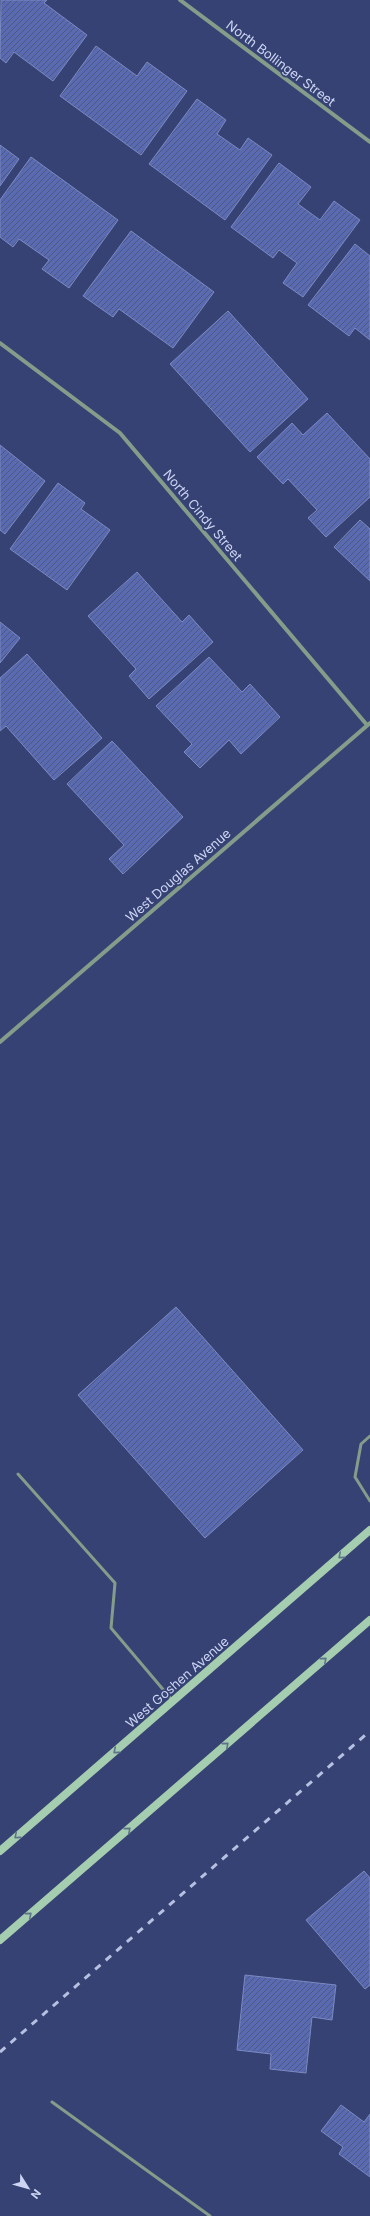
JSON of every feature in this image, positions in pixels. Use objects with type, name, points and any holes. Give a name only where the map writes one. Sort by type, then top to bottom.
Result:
[{"type":"main road","name":"West Goshen Avenue","points":[[0,1851],[370,1530]]},
{"type":"main road","points":[[0,1940],[370,1620]]},
{"type":"street","name":"North Bollinger Street","points":[[180,0],[370,142]]},
{"type":"street","name":"North Cindy Street","points":[[0,343],[120,433],[369,724]]},
{"type":"street","name":"West Douglas Avenue","points":[[0,1042],[369,724]]},
{"type":"lane","points":[[370,1436],[361,1444],[355,1477],[370,1501]]},
{"type":"lane","points":[[18,1474],[115,1583],[111,1628],[173,1702]]},
{"type":"lane","points":[[52,2102],[210,2216]]},
{"type":"building","points":[[1,0],[47,0],[44,3],[87,35],[53,81],[14,52],[6,63],[0,58]]},
{"type":"building","points":[[96,46],[137,76],[147,62],[187,91],[141,155],[60,96]]},
{"type":"building","points":[[197,99],[226,120],[217,134],[240,150],[248,138],[272,155],[225,220],[149,164]]},
{"type":"building","points":[[0,145],[19,159],[0,186]]},
{"type":"building","points":[[31,157],[118,220],[69,288],[42,269],[49,260],[19,239],[13,247],[0,237],[0,200]]},
{"type":"building","points":[[279,163],[311,187],[298,204],[320,220],[334,201],[360,220],[303,297],[283,283],[297,263],[279,250],[273,258],[231,227]]},
{"type":"building","points":[[131,231],[214,292],[173,348],[119,309],[113,317],[83,296]]},
{"type":"building","points":[[355,244],[370,256],[370,340],[355,328],[349,336],[308,305]]},
{"type":"building","points":[[228,311],[308,399],[250,452],[170,364]]},
{"type":"building","points":[[327,413],[370,459],[370,497],[326,537],[308,518],[317,510],[288,479],[283,484],[257,457],[292,423],[303,435]]},
{"type":"building","points":[[0,445],[45,481],[5,534],[0,530]]},
{"type":"building","points":[[58,483],[85,503],[81,509],[110,530],[67,590],[10,549]]},
{"type":"building","points":[[360,520],[370,529],[370,581],[334,547]]},
{"type":"building","points":[[137,572],[182,622],[189,615],[213,642],[149,699],[129,676],[136,669],[88,616]]},
{"type":"building","points":[[0,622],[20,638],[0,663]]},
{"type":"building","points":[[27,654],[102,738],[54,780],[6,726],[0,731],[0,678]]},
{"type":"building","points":[[209,657],[242,692],[250,684],[280,717],[241,754],[229,740],[200,768],[184,752],[192,744],[156,706]]},
{"type":"building","points":[[112,741],[183,817],[123,874],[109,859],[124,845],[67,784]]},
{"type":"building","points":[[176,1307],[303,1450],[205,1538],[78,1395]]},
{"type":"building","points":[[364,1871],[370,1878],[370,1985],[365,1989],[306,1920]]},
{"type":"building","points":[[245,1975],[336,1985],[332,2020],[312,2017],[306,2073],[270,2069],[271,2054],[237,2050]]},
{"type":"building","points":[[341,2105],[364,2122],[370,2114],[370,2177],[339,2154],[343,2147],[321,2131]]},
{"type":"railway","points":[[0,2052],[370,1731]]}]
